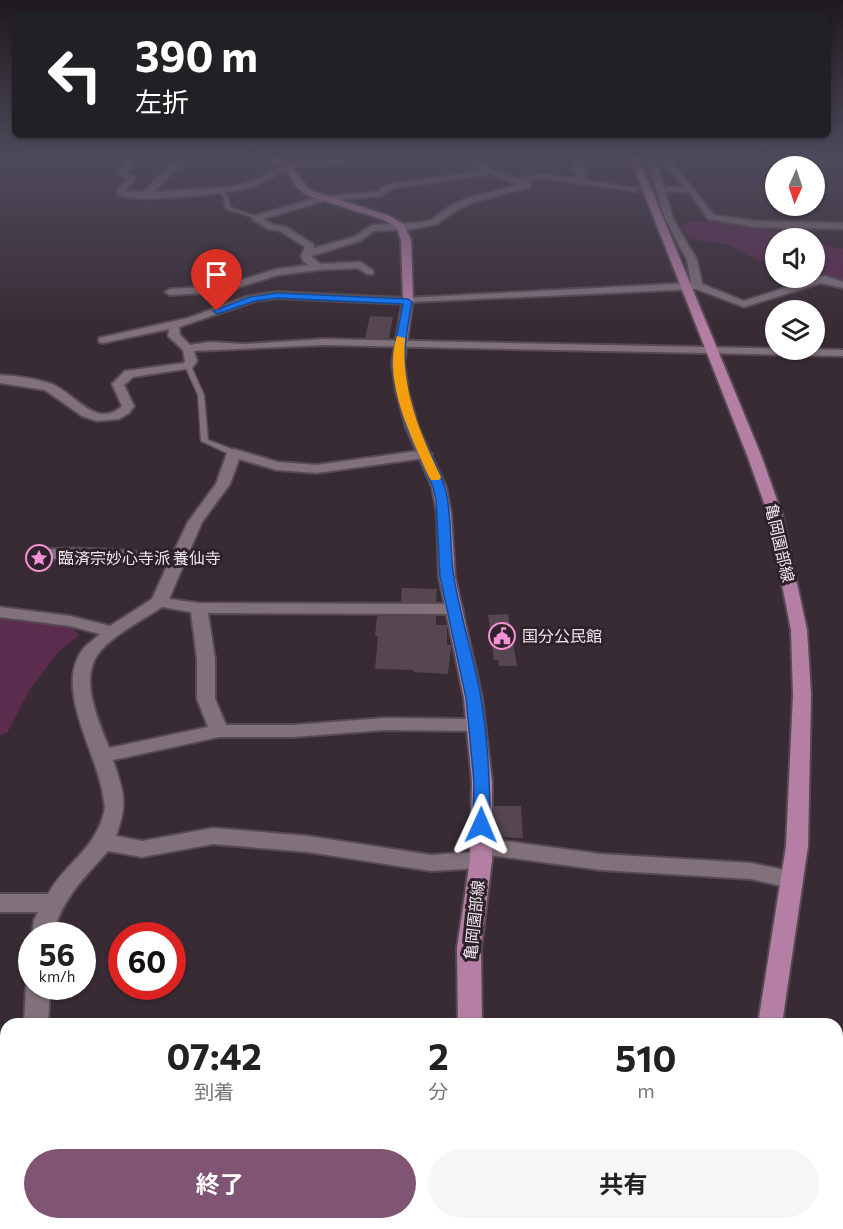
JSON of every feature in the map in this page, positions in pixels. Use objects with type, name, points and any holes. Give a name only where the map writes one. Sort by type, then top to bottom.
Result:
[{"type":"main road","points":[[375,214],[387,218],[401,227]]},
{"type":"main road","name":"亀岡園部線","points":[[659,214],[691,286],[712,351],[775,514],[799,630],[802,695],[796,846],[771,1018]]},
{"type":"main road","name":"亀岡園部線","points":[[401,227],[406,240],[408,300],[399,345],[398,363],[402,391],[412,427],[439,487],[444,513],[447,577],[473,698],[482,782],[481,853],[469,948],[470,1018]]},
{"type":"street","points":[[256,218],[269,214]]},
{"type":"street","points":[[308,253],[357,239],[372,228],[434,222],[445,214]]},
{"type":"street","points":[[668,214],[692,260],[691,286]]},
{"type":"street","points":[[709,214],[711,217],[756,224],[843,225]]},
{"type":"street","points":[[256,218],[283,229],[310,246],[306,256],[307,260],[318,267]]},
{"type":"street","points":[[275,227],[271,232],[282,242]]},
{"type":"street","points":[[170,292],[223,289],[277,272],[318,267],[360,265],[370,272]]},
{"type":"street","points":[[103,340],[198,319],[253,298],[277,295],[408,300],[691,286],[744,304],[819,280],[825,279],[843,285]]},
{"type":"street","points":[[223,289],[229,297],[229,306]]},
{"type":"street","points":[[174,324],[174,336],[184,347],[190,348],[324,342],[843,353]]},
{"type":"street","points":[[0,379],[39,384],[55,390],[86,414],[113,417],[121,414],[128,406],[118,384],[123,377],[129,374],[188,366],[190,348]]},
{"type":"street","points":[[45,922],[63,886],[104,842],[115,810],[110,781],[86,706],[81,678],[90,652],[113,632],[159,602],[195,522],[223,484],[234,453],[277,466],[316,469],[425,454]]},
{"type":"street","points":[[42,554],[84,554],[177,560]]},
{"type":"street","points":[[159,602],[199,608],[455,609]]},
{"type":"street","points":[[199,608],[206,659],[206,699],[219,731]]},
{"type":"street","points":[[0,612],[70,621],[113,632]]},
{"type":"street","points":[[102,756],[219,731],[292,731],[384,724],[476,725]]},
{"type":"street","points":[[104,842],[142,849],[213,836],[308,844],[431,863],[481,853],[751,872],[791,879]]},
{"type":"street","points":[[0,903],[54,903]]},
{"type":"street","points":[[36,1018],[37,1000]]},
{"type":"lane","points":[[246,214],[256,218]]},
{"type":"lane","points":[[188,366],[201,395],[205,441],[234,453]]},
{"type":"shaded area","points":[[694,221],[722,222],[765,229],[765,260],[757,260],[729,245],[690,239],[678,226]]},
{"type":"shaded area","points":[[825,244],[843,249],[843,283],[825,278]]},
{"type":"shaded area","points":[[0,617],[67,624],[80,635],[58,652],[29,691],[7,733],[0,735]]},
{"type":"building","points":[[370,316],[393,317],[389,338],[365,338]]},
{"type":"building","points":[[402,588],[437,589],[436,602],[401,602]]},
{"type":"building","name":"国分公民館","points":[[508,614],[517,666],[499,666],[498,660],[494,660],[488,615]]},
{"type":"building","points":[[377,616],[436,616],[436,625],[447,625],[447,645],[451,645],[448,674],[375,669]]},
{"type":"building","points":[[494,806],[521,806],[523,838],[494,837]]},
{"type":"slow traffic","points":[[400,338],[398,363],[402,391],[412,427],[435,477]]},
{"type":"place","name":"臨済宗妙心寺派 養仙寺","points":[[39,558]]},
{"type":"place","name":"国分公民館","points":[[502,636]]},
{"type":"route","points":[[217,311],[253,298],[277,295],[408,302],[399,345],[398,363],[402,391],[412,427],[439,487],[444,513],[447,577],[473,698],[482,782],[481,825]]}]
